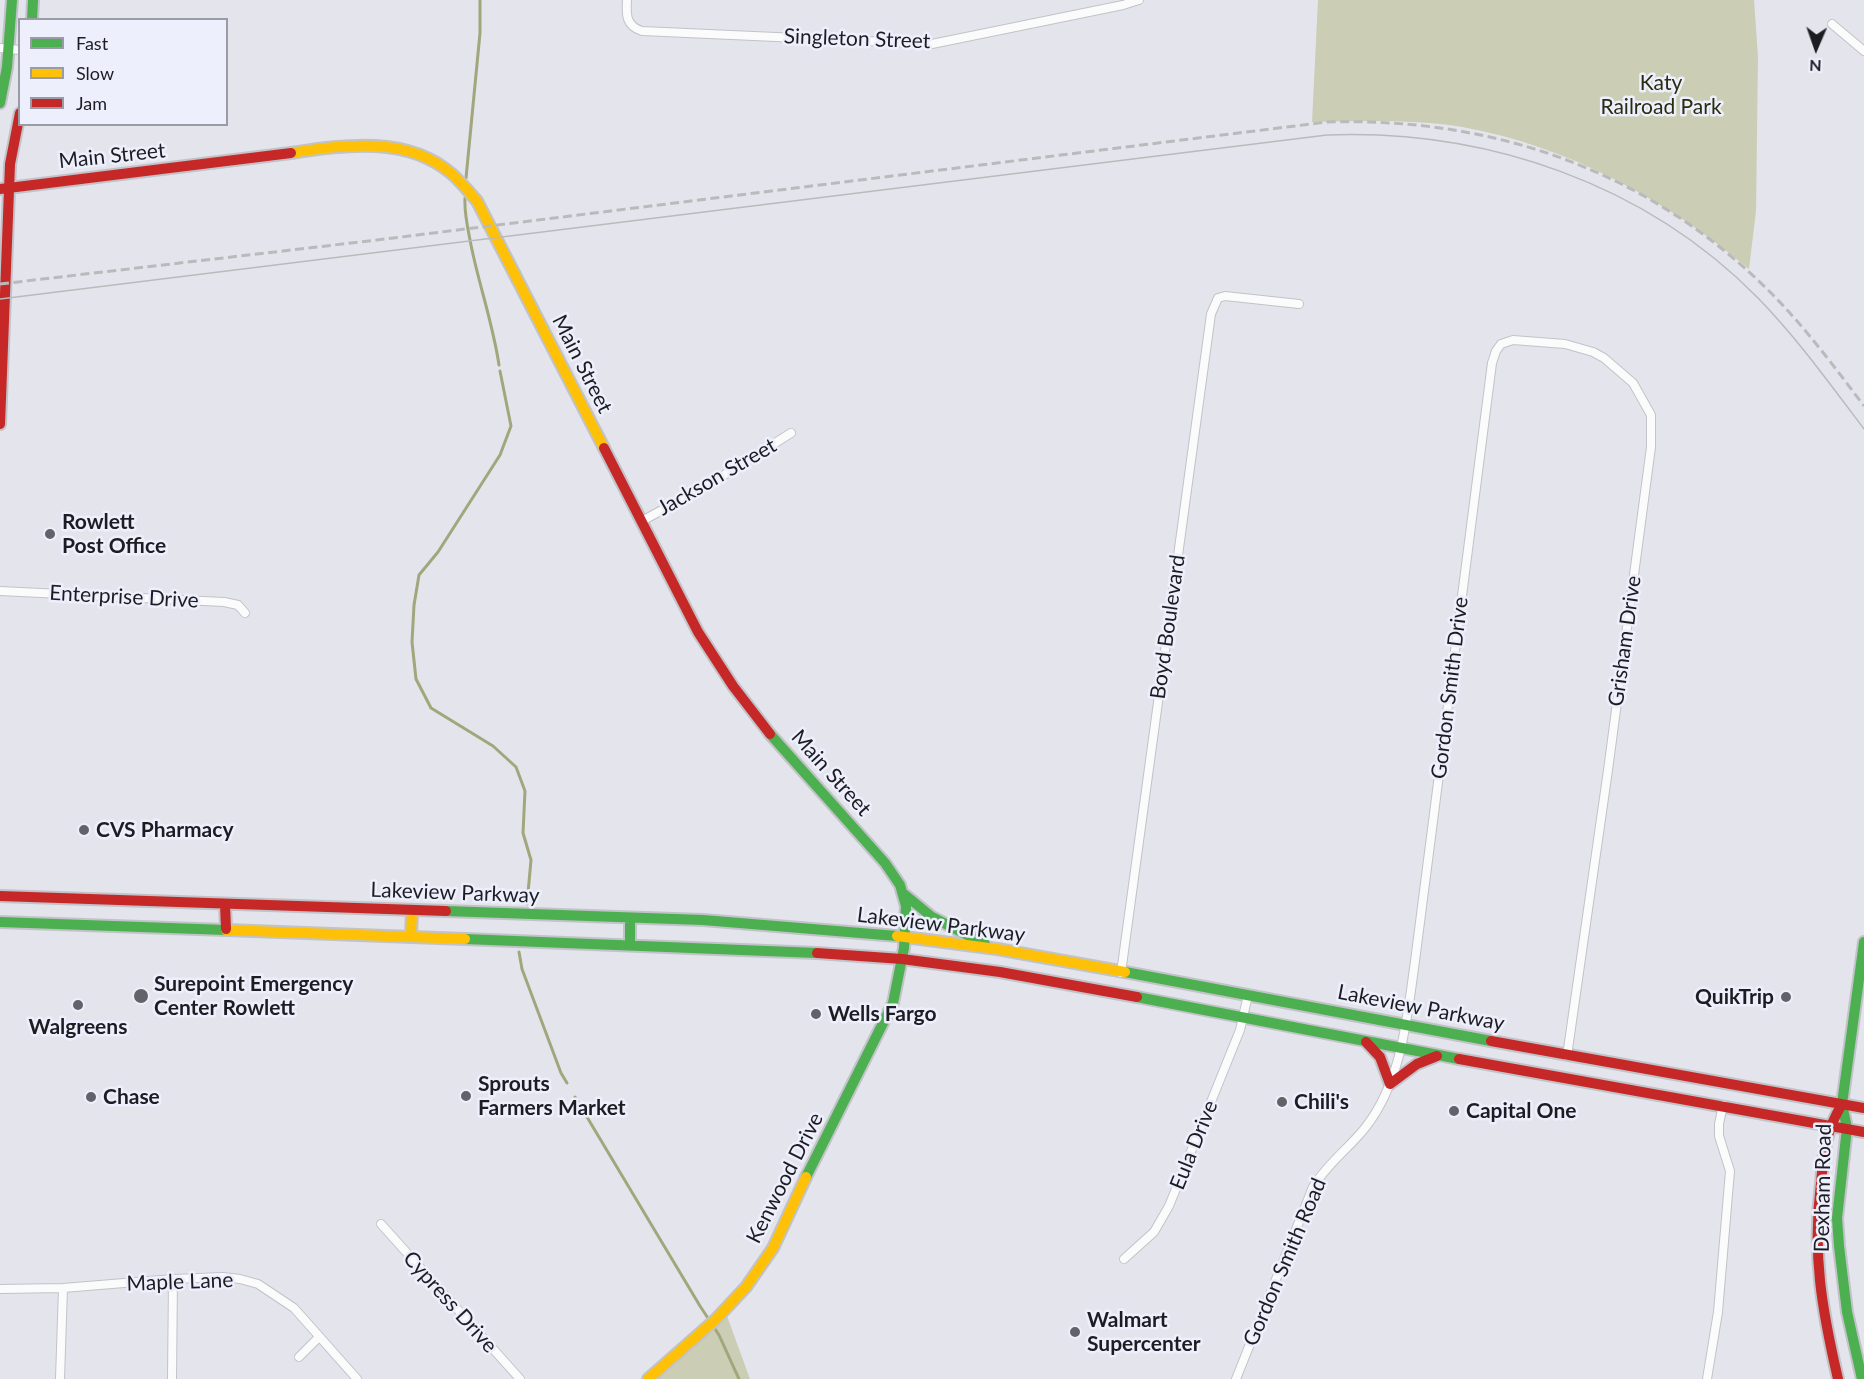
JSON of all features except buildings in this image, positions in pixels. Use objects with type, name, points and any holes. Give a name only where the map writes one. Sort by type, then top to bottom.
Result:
[{"type":"main road","points":[[0,103],[9,49],[12,0]]},
{"type":"main road","points":[[32,18],[33,0]]},
{"type":"main road","points":[[0,424],[5,188],[18,123]]},
{"type":"main road","name":"Main Street","points":[[5,188],[340,146],[389,147],[417,153],[451,173],[477,201],[699,632],[741,698],[802,771],[870,845],[898,880],[904,894]]},
{"type":"main road","points":[[902,959],[904,894]]},
{"type":"main road","points":[[904,894],[934,920],[997,949]]},
{"type":"main road","name":"Lakeview Parkway","points":[[0,896],[714,921],[904,938],[997,949],[1567,1056],[1864,1108]]},
{"type":"main road","points":[[225,904],[226,929]]},
{"type":"main road","points":[[411,936],[412,911]]},
{"type":"main road","points":[[630,918],[630,944]]},
{"type":"main road","name":"Lakeview Parkway","points":[[0,922],[630,944],[792,951],[902,959],[1000,972],[1438,1055],[1864,1132]]},
{"type":"main road","name":"Dexham Road","points":[[1862,1379],[1847,1312],[1837,1218],[1847,1128],[1842,1104],[1864,942]]},
{"type":"main road","name":"Kenwood Drive","points":[[648,1379],[722,1311],[755,1275],[772,1250],[784,1221],[893,1003],[902,959]]},
{"type":"main road","points":[[1111,992],[1121,973]]},
{"type":"main road","points":[[1121,973],[1127,995]]},
{"type":"main road","points":[[1365,1041],[1380,1058],[1390,1084],[1417,1064],[1438,1055]]},
{"type":"main road","points":[[1563,1076],[1567,1056]]},
{"type":"main road","name":"Dexham Road","points":[[1838,1379],[1822,1301],[1817,1261],[1818,1210],[1826,1140],[1830,1125],[1842,1104]]},
{"type":"street","name":"Singleton Street","points":[[627,0],[627,19],[631,25],[642,31],[932,44],[1140,0]]},
{"type":"street","points":[[1832,24],[1864,51]]},
{"type":"street","name":"Boyd Boulevard","points":[[1121,973],[1211,314],[1218,298],[1232,295],[1299,304]]},
{"type":"street","name":"Grisham Drive","points":[[1496,351],[1501,344],[1513,340],[1565,344],[1593,352],[1615,366],[1633,383],[1651,415],[1652,434],[1648,469],[1567,1056]]},
{"type":"street","name":"Gordon Smith Drive","points":[[1406,1026],[1492,363],[1496,351]]},
{"type":"street","name":"Jackson Street","points":[[642,520],[713,482],[791,433]]},
{"type":"street","name":"Enterprise Drive","points":[[0,591],[224,602],[238,605],[245,613]]},
{"type":"street","name":"Eula Drive","points":[[1124,1259],[1154,1232],[1170,1206],[1244,1017],[1248,995]]},
{"type":"street","name":"Gordon Smith Road","points":[[1236,1379],[1313,1187],[1324,1170],[1364,1129],[1384,1101],[1406,1026]]},
{"type":"street","points":[[1707,1379],[1718,1312],[1730,1171],[1719,1136],[1723,1105]]},
{"type":"street","name":"Cypress Drive","points":[[381,1224],[520,1379]]},
{"type":"street","name":"Maple Lane","points":[[0,1289],[63,1288],[173,1279],[223,1277],[240,1279],[258,1284],[294,1308],[357,1379]]},
{"type":"street","points":[[172,1379],[173,1279]]},
{"type":"street","points":[[60,1379],[63,1288]]},
{"type":"street","points":[[299,1357],[319,1336]]},
{"type":"green space","name":"Katy Railroad Park","points":[[1318,0],[1754,0],[1758,57],[1756,211],[1749,269],[1718,244],[1651,199],[1578,162],[1541,148],[1502,136],[1444,124],[1387,121],[1312,122]]},
{"type":"green space","points":[[727,1316],[750,1379],[656,1379]]},
{"type":"waterway","points":[[466,178],[480,33],[480,0]]},
{"type":"waterway","points":[[465,198],[471,245],[499,365]]},
{"type":"waterway","points":[[500,371],[511,426],[500,455],[438,552],[419,575],[414,605],[412,642],[416,679],[431,708],[493,746],[516,767],[525,791],[523,833],[531,860],[527,904]]},
{"type":"waterway","points":[[519,952],[522,969],[561,1073],[567,1083]]},
{"type":"waterway","points":[[575,1097],[719,1335],[739,1379]]},
{"type":"tram line","points":[[0,299],[1327,135],[1387,136],[1446,142],[1503,154],[1560,171],[1614,194],[1665,223],[1714,258],[1758,298],[1800,345],[1864,429]]},
{"type":"railway","points":[[0,284],[377,240],[1327,122],[1389,123],[1449,129],[1507,141],[1563,159],[1617,182],[1669,211],[1719,246],[1765,287],[1829,360],[1864,406]]},
{"type":"traffic: fast","points":[[0,103],[7,67],[12,0]]},
{"type":"traffic: fast","points":[[32,18],[33,0]]},
{"type":"traffic: fast","points":[[770,734],[885,863],[900,885],[906,906],[904,948],[893,1003],[806,1177]]},
{"type":"traffic: fast","points":[[904,894],[932,917],[985,944]]},
{"type":"traffic: fast","points":[[446,911],[703,920],[897,936]]},
{"type":"traffic: fast","points":[[630,918],[630,944]]},
{"type":"traffic: fast","points":[[0,922],[226,930]]},
{"type":"traffic: fast","points":[[465,939],[817,953]]},
{"type":"traffic: fast","points":[[1862,1379],[1847,1312],[1837,1218],[1847,1128],[1842,1104],[1864,942]]},
{"type":"traffic: fast","points":[[1125,972],[1491,1041]]},
{"type":"traffic: fast","points":[[1137,997],[1459,1059]]},
{"type":"traffic: slow","points":[[291,153],[332,147],[395,148],[415,153],[452,174],[477,201],[604,448]]},
{"type":"traffic: slow","points":[[411,936],[412,911]]},
{"type":"traffic: slow","points":[[226,930],[465,939]]},
{"type":"traffic: slow","points":[[897,936],[997,949],[1125,972]]},
{"type":"traffic: slow","points":[[648,1379],[715,1320],[746,1287],[773,1248],[806,1177]]},
{"type":"traffic: jam","points":[[0,424],[10,164],[18,123]]},
{"type":"traffic: jam","points":[[0,189],[291,153]]},
{"type":"traffic: jam","points":[[604,448],[698,632],[733,686],[770,734]]},
{"type":"traffic: jam","points":[[0,896],[446,911]]},
{"type":"traffic: jam","points":[[225,904],[226,929]]},
{"type":"traffic: jam","points":[[817,953],[902,959],[1000,972],[1137,997]]},
{"type":"traffic: jam","points":[[1491,1041],[1864,1108]]},
{"type":"traffic: jam","points":[[1366,1042],[1380,1057],[1390,1084],[1417,1064],[1437,1056]]},
{"type":"traffic: jam","points":[[1459,1059],[1864,1132]]},
{"type":"traffic: jam","points":[[1838,1379],[1820,1282],[1818,1209],[1824,1151],[1832,1124],[1842,1104]]},
{"type":"place","name":"Rowlett Post Office","points":[[50,534]]},
{"type":"place","name":"CVS Pharmacy","points":[[84,830]]},
{"type":"place","name":"Surepoint Emergency Center Rowlett","points":[[141,996]]},
{"type":"place","name":"QuikTrip","points":[[1786,997]]},
{"type":"place","name":"Walgreens","points":[[78,1005]]},
{"type":"place","name":"Wells Fargo","points":[[816,1014]]},
{"type":"place","name":"Sprouts Farmers Market","points":[[466,1096]]},
{"type":"place","name":"Chase","points":[[91,1097]]},
{"type":"place","name":"Chili's","points":[[1282,1102]]},
{"type":"place","name":"Capital One","points":[[1454,1111]]},
{"type":"place","name":"Walmart Supercenter","points":[[1075,1332]]}]
